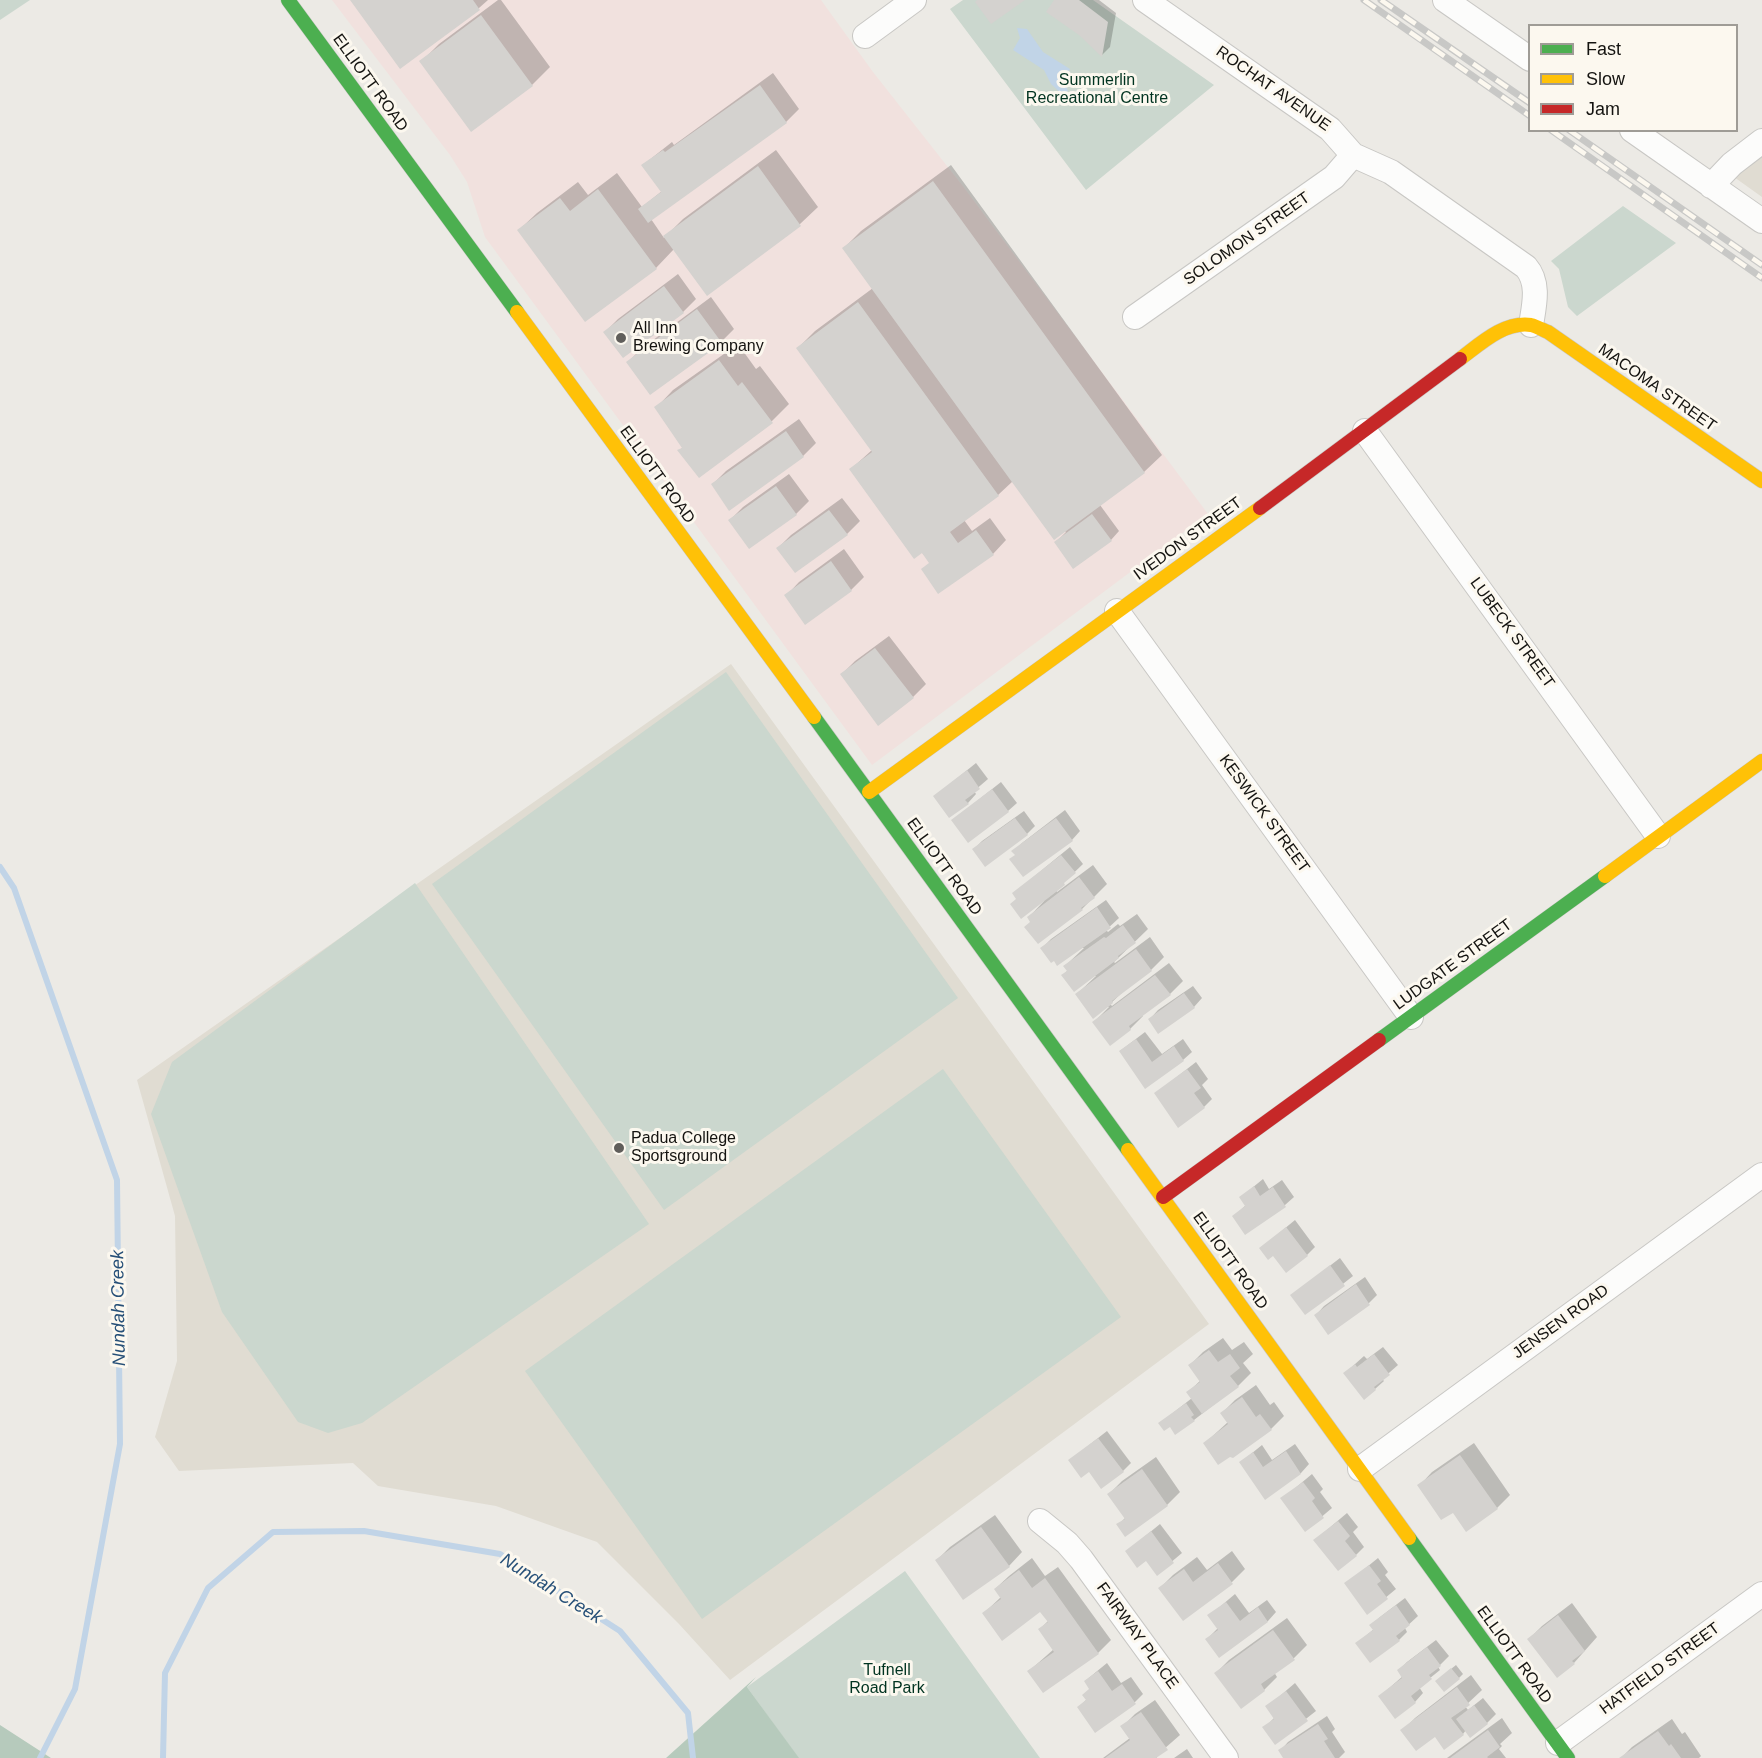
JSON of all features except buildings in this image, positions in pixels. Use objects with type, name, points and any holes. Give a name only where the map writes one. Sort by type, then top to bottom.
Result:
[{"type":"street","name":"ELLIOTT ROAD","points":[[288,0],[869,792],[1563,1751]]},
{"type":"street","points":[[865,36],[914,0]]},
{"type":"street","name":"ROCHAT AVENUE","points":[[1145,0],[1330,129],[1353,155],[1391,172],[1526,267],[1533,277],[1535,288],[1531,325]]},
{"type":"street","points":[[1445,0],[1528,58]]},
{"type":"street","points":[[1635,132],[1762,221]]},
{"type":"street","points":[[1711,186],[1732,164],[1762,141]]},
{"type":"street","name":"SOLOMON STREET","points":[[1135,318],[1334,177],[1353,155]]},
{"type":"street","name":"IVEDON STREET","points":[[869,792],[1365,431],[1493,335],[1514,327],[1531,325]]},
{"type":"street","name":"MACOMA STREET","points":[[1531,325],[1548,332],[1762,481]]},
{"type":"street","name":"LUBECK STREET","points":[[1365,431],[1659,836]]},
{"type":"street","name":"KESWICK STREET","points":[[1117,610],[1411,1017]]},
{"type":"street","name":"LUDGATE STREET","points":[[1163,1197],[1762,760]]},
{"type":"street","name":"JENSEN ROAD","points":[[1360,1469],[1762,1175]]},
{"type":"street","name":"FAIRWAY PLACE","points":[[1040,1521],[1067,1543],[1081,1560],[1226,1758]]},
{"type":"street","name":"HATFIELD STREET","points":[[1563,1751],[1762,1594]]},
{"type":"shaded area","points":[[332,0],[821,0],[1208,514],[872,765],[485,237],[467,182],[450,155]]},
{"type":"shaded area","points":[[1762,157],[1762,197],[1734,177]]},
{"type":"shaded area","name":"Padua College Sportsground","points":[[731,664],[1209,1324],[730,1680],[679,1624],[597,1542],[496,1506],[378,1486],[353,1463],[179,1471],[155,1437],[177,1361],[175,1216],[137,1080]]},
{"type":"green space","points":[[0,0],[30,0],[0,20]]},
{"type":"green space","name":"Summerlin Recreational Centre","points":[[963,0],[1093,0],[1214,85],[1086,190],[950,9]]},
{"type":"green space","points":[[1623,206],[1676,243],[1577,316],[1568,307],[1559,269],[1551,261]]},
{"type":"green space","points":[[726,672],[958,998],[664,1210],[432,884]]},
{"type":"green space","points":[[415,883],[649,1224],[362,1423],[328,1433],[298,1422],[222,1312],[151,1114],[172,1062]]},
{"type":"green space","points":[[943,1069],[1121,1317],[702,1619],[525,1371]]},
{"type":"green space","name":"Tufnell Road Park","points":[[905,1571],[1040,1758],[798,1758],[747,1687]]},
{"type":"green space","points":[[756,1677],[747,1687],[799,1758],[666,1758]]},
{"type":"green space","points":[[0,1725],[51,1758],[0,1758]]},
{"type":"water","points":[[1017,28],[1027,29],[1043,52],[1070,69],[1064,80],[1068,91],[1063,95],[1051,84],[1044,70],[1013,50],[1020,38]]},
{"type":"waterway","name":"Nundah Creek","points":[[0,867],[14,888],[117,1180],[120,1444],[75,1689],[40,1758]]},
{"type":"waterway","name":"Nundah Creek","points":[[163,1758],[165,1673],[208,1588],[273,1532],[364,1531],[500,1554],[620,1631],[688,1713],[693,1758]]},
{"type":"railway","points":[[1364,0],[1528,115]]},
{"type":"railway","points":[[1381,0],[1528,102]]},
{"type":"railway","points":[[1554,132],[1762,278]]},
{"type":"railway","points":[[1572,132],[1762,265]]},
{"type":"traffic: fast","points":[[288,0],[517,312]]},
{"type":"traffic: fast","points":[[814,717],[1128,1150]]},
{"type":"traffic: fast","points":[[1379,1040],[1605,876]]},
{"type":"traffic: fast","points":[[1409,1538],[1568,1758]]},
{"type":"traffic: slow","points":[[517,312],[814,717]]},
{"type":"traffic: slow","points":[[1460,359],[1502,330],[1521,325],[1535,326],[1548,332],[1762,481]]},
{"type":"traffic: slow","points":[[869,792],[1260,508]]},
{"type":"traffic: slow","points":[[1605,876],[1762,761]]},
{"type":"traffic: slow","points":[[1128,1150],[1409,1538]]},
{"type":"traffic: jam","points":[[1260,508],[1460,359]]},
{"type":"traffic: jam","points":[[1163,1197],[1379,1040]]},
{"type":"place","name":"All Inn Brewing Company","points":[[621,338]]},
{"type":"place","name":"Padua College Sportsground","points":[[619,1148]]}]
